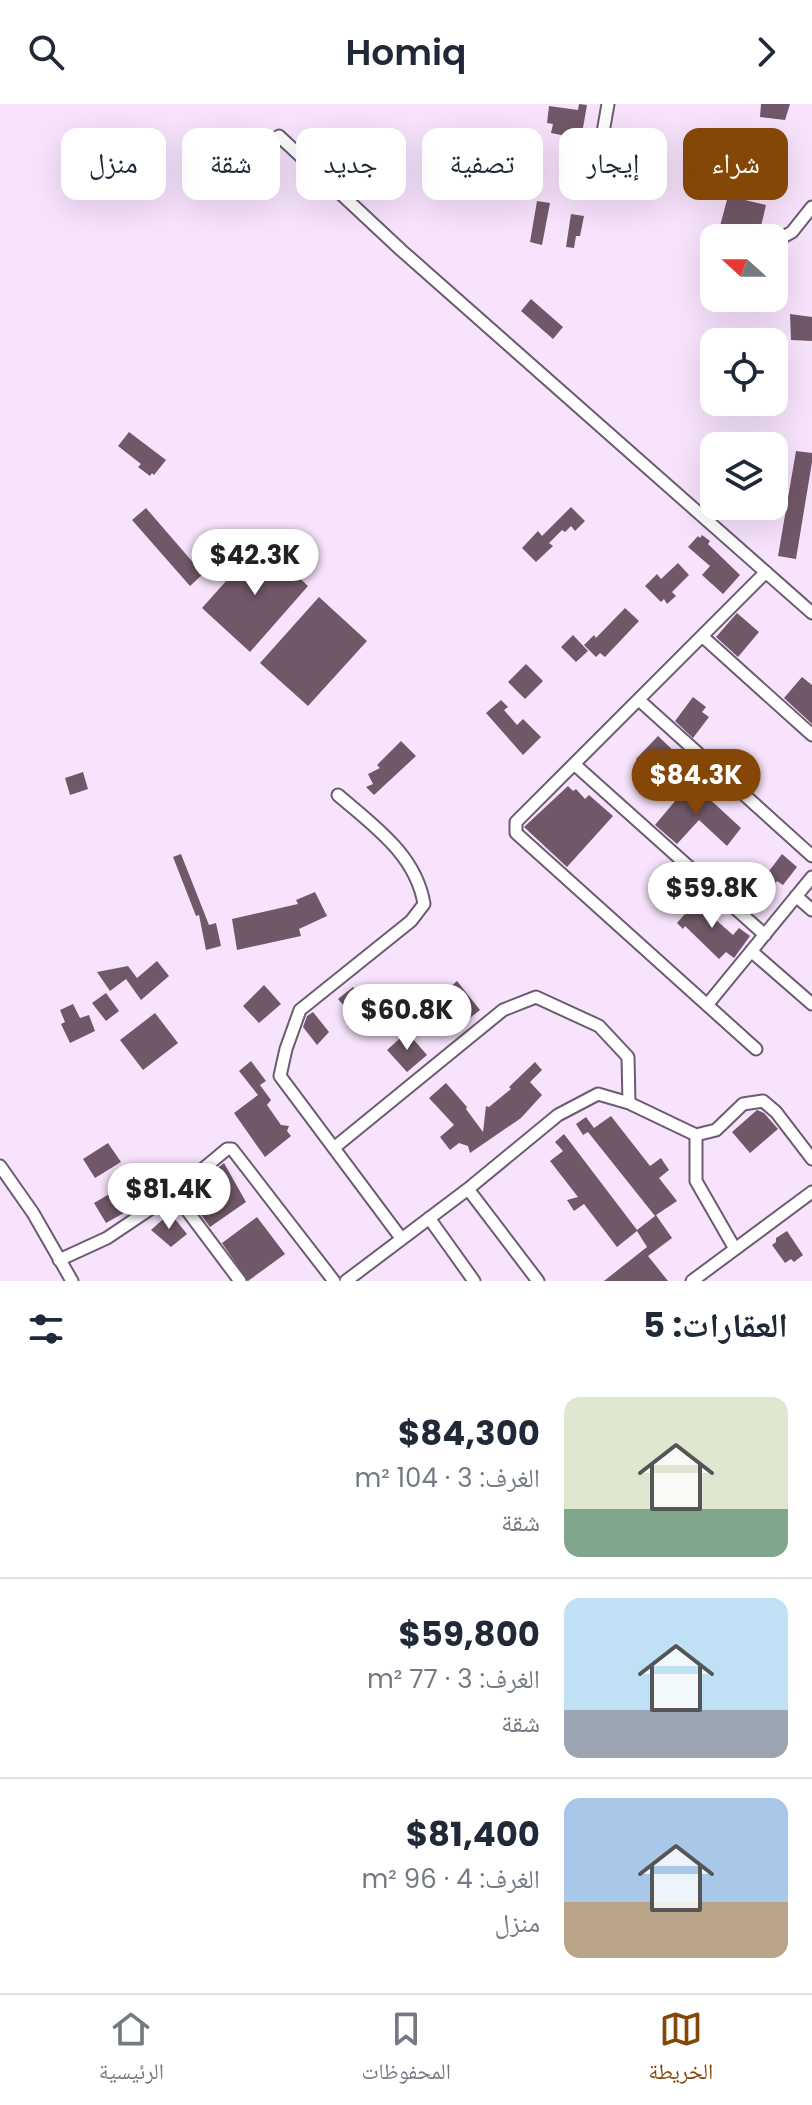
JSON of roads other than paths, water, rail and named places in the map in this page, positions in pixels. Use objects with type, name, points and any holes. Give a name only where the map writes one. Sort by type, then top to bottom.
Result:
[{"type":"street","points":[[604,128],[608,104]]},
{"type":"street","points":[[280,137],[367,219],[812,613]]},
{"type":"street","points":[[788,234],[812,207]]},
{"type":"street","points":[[756,1049],[514,828],[516,822],[766,572]]},
{"type":"street","points":[[702,636],[812,735]]},
{"type":"street","points":[[639,700],[812,856]]},
{"type":"street","points":[[574,764],[765,935]]},
{"type":"street","points":[[338,795],[399,848],[422,890],[424,904],[411,921],[300,1010],[280,1076],[401,1238]]},
{"type":"street","points":[[707,1005],[812,877]]},
{"type":"street","points":[[796,896],[812,910]]},
{"type":"street","points":[[751,951],[812,1004]]},
{"type":"street","points":[[335,1147],[503,1010],[536,997],[599,1026],[628,1057],[629,1103]]},
{"type":"street","points":[[346,1281],[468,1189],[558,1115],[598,1094],[629,1103],[696,1135],[716,1130],[743,1104],[763,1101],[776,1112],[812,1159]]},
{"type":"street","points":[[696,1135],[696,1181],[735,1249]]},
{"type":"street","points":[[59,1260],[107,1238],[174,1193],[227,1149],[232,1149],[334,1281]]},
{"type":"street","points":[[0,1166],[33,1213],[72,1281]]},
{"type":"street","points":[[468,1189],[538,1281]]},
{"type":"street","points":[[692,1281],[812,1192]]},
{"type":"street","points":[[174,1193],[240,1281]]},
{"type":"street","points":[[429,1218],[474,1281]]}]
